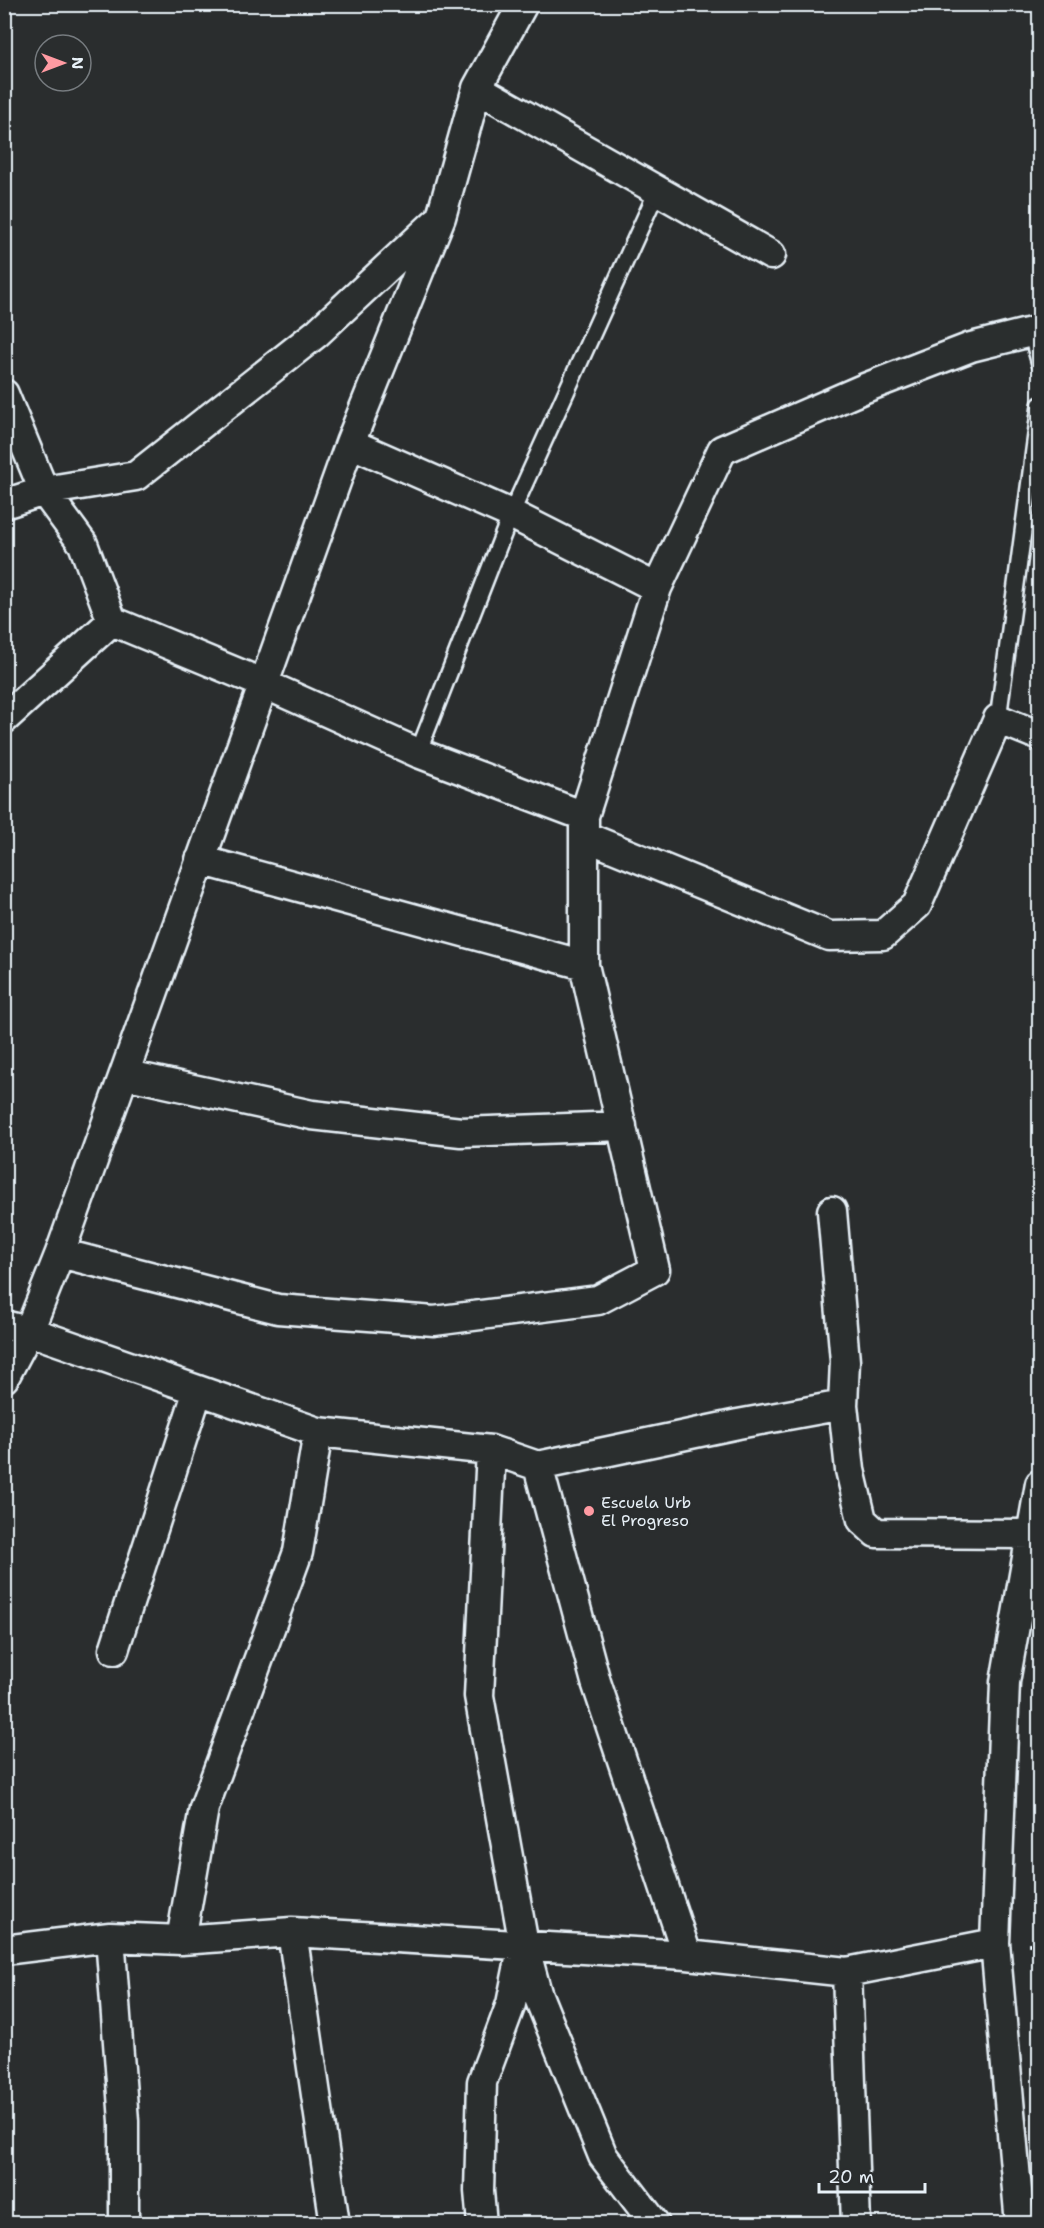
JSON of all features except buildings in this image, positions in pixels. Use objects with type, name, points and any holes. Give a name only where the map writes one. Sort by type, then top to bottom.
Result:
[{"type":"street","points":[[4,1378],[17,1328],[60,1253],[262,683],[350,443],[441,217],[477,88],[523,4]]},
{"type":"street","points":[[477,88],[771,255]]},
{"type":"street","points":[[4,504],[44,490],[136,476],[317,333],[441,217]]},
{"type":"street","points":[[60,1253],[278,1309],[434,1320],[598,1300],[655,1270],[584,965],[584,826],[657,588],[722,450],[865,388],[960,351],[1031,332]]},
{"type":"street","points":[[4,394],[44,490],[83,544],[112,621],[262,683],[829,936],[883,935],[917,905],[998,719],[1040,736]]},
{"type":"street","points":[[350,443],[511,514],[657,588]]},
{"type":"street","points":[[4,719],[112,621]]},
{"type":"street","points":[[200,860],[584,965]]},
{"type":"street","points":[[124,1074],[312,1115],[461,1132],[622,1126]]},
{"type":"street","points":[[832,1211],[844,1361],[843,1405],[850,1470],[862,1520],[876,1533],[1030,1534]]},
{"type":"street","points":[[17,1328],[318,1432],[491,1450],[538,1466],[738,1424],[843,1405]]},
{"type":"street","points":[[114,1650],[198,1390]]},
{"type":"street","points":[[181,1941],[204,1808],[298,1552],[318,1432]]},
{"type":"street","points":[[491,1450],[479,1696],[524,1945],[537,1993],[603,2156],[655,2223]]},
{"type":"street","points":[[538,1466],[596,1682],[687,1955]]},
{"type":"street","points":[[1020,2223],[995,1943],[1005,1682],[1040,1484]]},
{"type":"street","points":[[4,1950],[110,1937],[181,1941],[292,1932],[687,1955],[847,1972],[995,1943]]},
{"type":"street","points":[[292,1932],[335,2223]]},
{"type":"street","points":[[110,1937],[124,2121],[124,2223]]},
{"type":"street","points":[[482,2223],[479,2191],[482,2082],[510,2004],[524,1945]]},
{"type":"street","points":[[847,1972],[856,2223]]},
{"type":"lane","points":[[418,753],[511,514],[657,191]]},
{"type":"lane","points":[[1031,332],[1040,364]]},
{"type":"lane","points":[[998,719],[1040,405]]},
{"type":"place","name":"Escuela Urb El Progreso","points":[[589,1511]]}]
